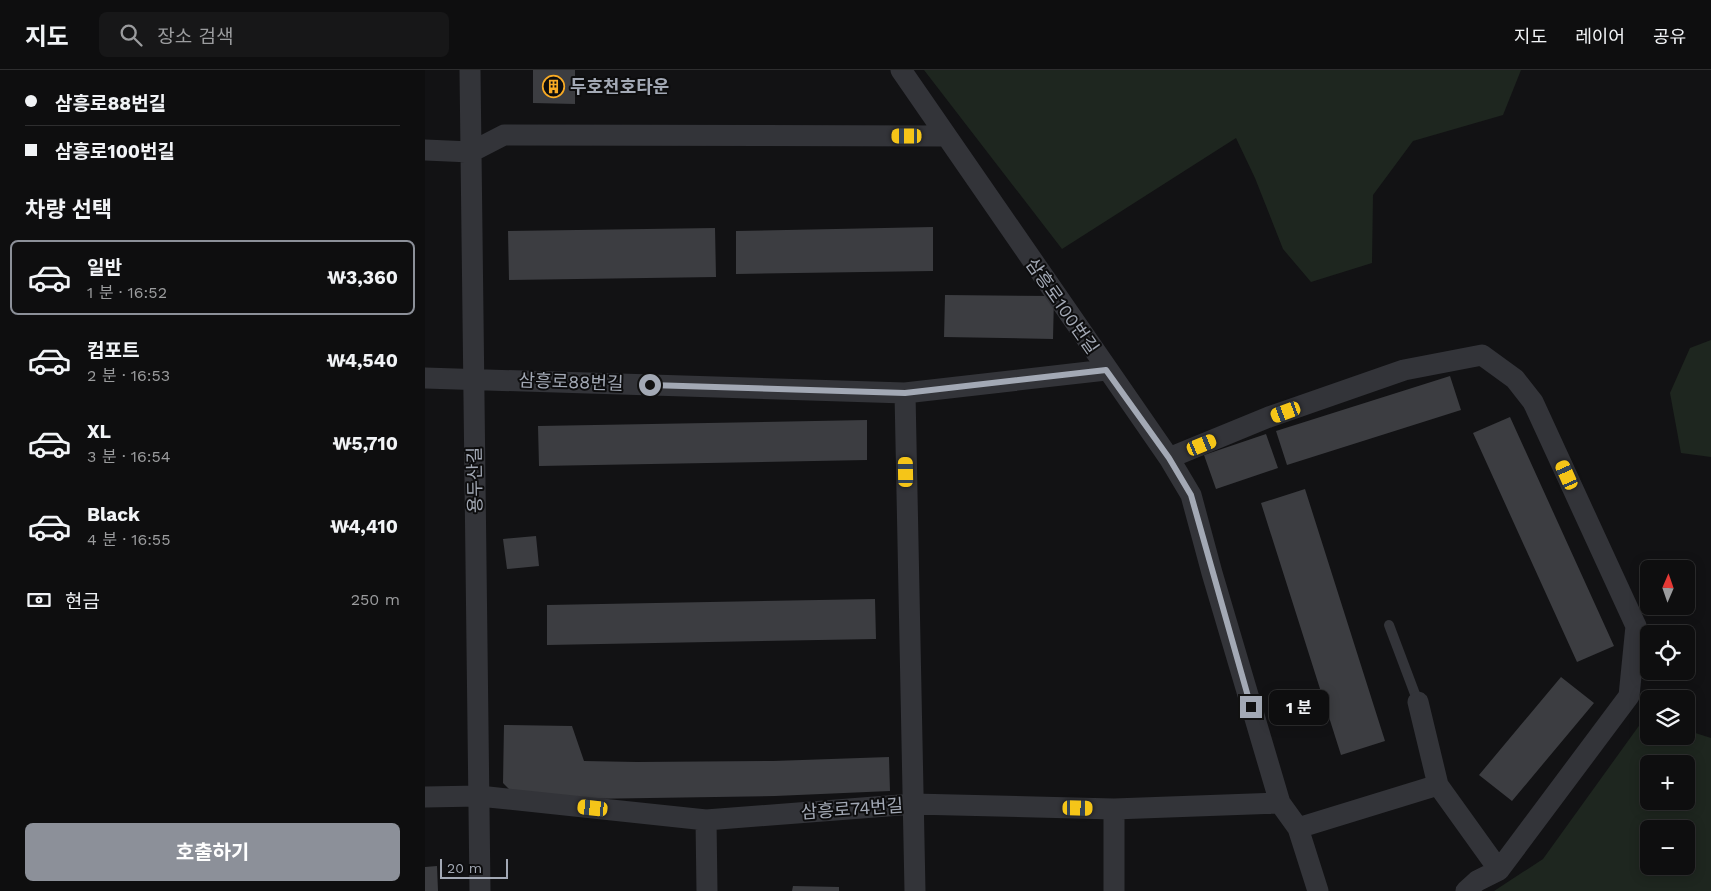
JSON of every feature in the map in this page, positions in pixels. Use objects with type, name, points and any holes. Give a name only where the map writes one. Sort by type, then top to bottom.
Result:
[{"type":"street","name":"용두산길","points":[[470,70],[480,891]]},
{"type":"street","name":"삼흥로100번길","points":[[901,70],[1106,370],[1169,458],[1191,495],[1280,803],[1297,828],[1318,891]]},
{"type":"street","points":[[425,150],[471,152],[504,135],[945,136]]},
{"type":"street","points":[[1169,458],[1269,418],[1403,370],[1481,355],[1515,379],[1533,402],[1636,626],[1629,696],[1499,870],[1477,882],[1467,891]]},
{"type":"street","name":"삼흥로88번길","points":[[425,378],[905,393],[1106,370]]},
{"type":"street","points":[[905,393],[915,891]]},
{"type":"street","points":[[1418,702],[1438,785],[1499,870]]},
{"type":"street","points":[[1297,828],[1438,785]]},
{"type":"street","name":"삼흥로74번길","points":[[425,798],[479,796],[706,820],[913,804],[1114,808],[1280,803]]},
{"type":"street","points":[[1113,891],[1114,808]]},
{"type":"street","points":[[706,820],[707,891]]},
{"type":"lane","points":[[1389,625],[1418,702]]},
{"type":"shaded area","points":[[924,70],[1521,70],[1503,115],[1413,141],[1373,195],[1372,263],[1311,282],[1283,249],[1255,178],[1236,138],[1062,249]]},
{"type":"shaded area","points":[[1711,340],[1711,457],[1681,453],[1670,393],[1690,348]]},
{"type":"shaded area","points":[[1640,724],[1640,745],[1695,745],[1695,733],[1711,738],[1711,891],[1494,891],[1543,859]]},
{"type":"building","name":"두호천호타운","points":[[533,70],[575,70],[575,104],[533,103]]},
{"type":"building","points":[[933,227],[933,271],[736,274],[736,231]]},
{"type":"building","points":[[715,228],[716,277],[509,280],[508,231]]},
{"type":"building","points":[[945,295],[1054,296],[1053,339],[944,337]]},
{"type":"building","points":[[1450,376],[1461,410],[1287,465],[1276,431]]},
{"type":"building","points":[[1510,417],[1614,646],[1577,662],[1473,433]]},
{"type":"building","points":[[867,420],[867,460],[539,466],[538,426]]},
{"type":"building","points":[[1266,434],[1278,468],[1216,489],[1204,455]]},
{"type":"building","points":[[1305,489],[1385,741],[1341,755],[1261,503]]},
{"type":"building","points":[[536,536],[539,566],[507,569],[503,539]]},
{"type":"building","points":[[875,599],[876,639],[547,645],[547,605]]},
{"type":"building","points":[[1561,677],[1594,703],[1512,801],[1479,775]]},
{"type":"building","points":[[504,725],[572,726],[584,761],[773,761],[889,757],[890,791],[775,796],[520,800],[503,783]]},
{"type":"building","points":[[437,866],[438,891],[425,891],[425,867]]},
{"type":"building","points":[[793,886],[839,887],[839,891],[792,891]]},
{"type":"place","name":"두호천호타운","points":[[554,87]]},
{"type":"route","points":[[650,385],[905,393],[1106,370],[1169,458],[1191,495],[1251,707]]}]
